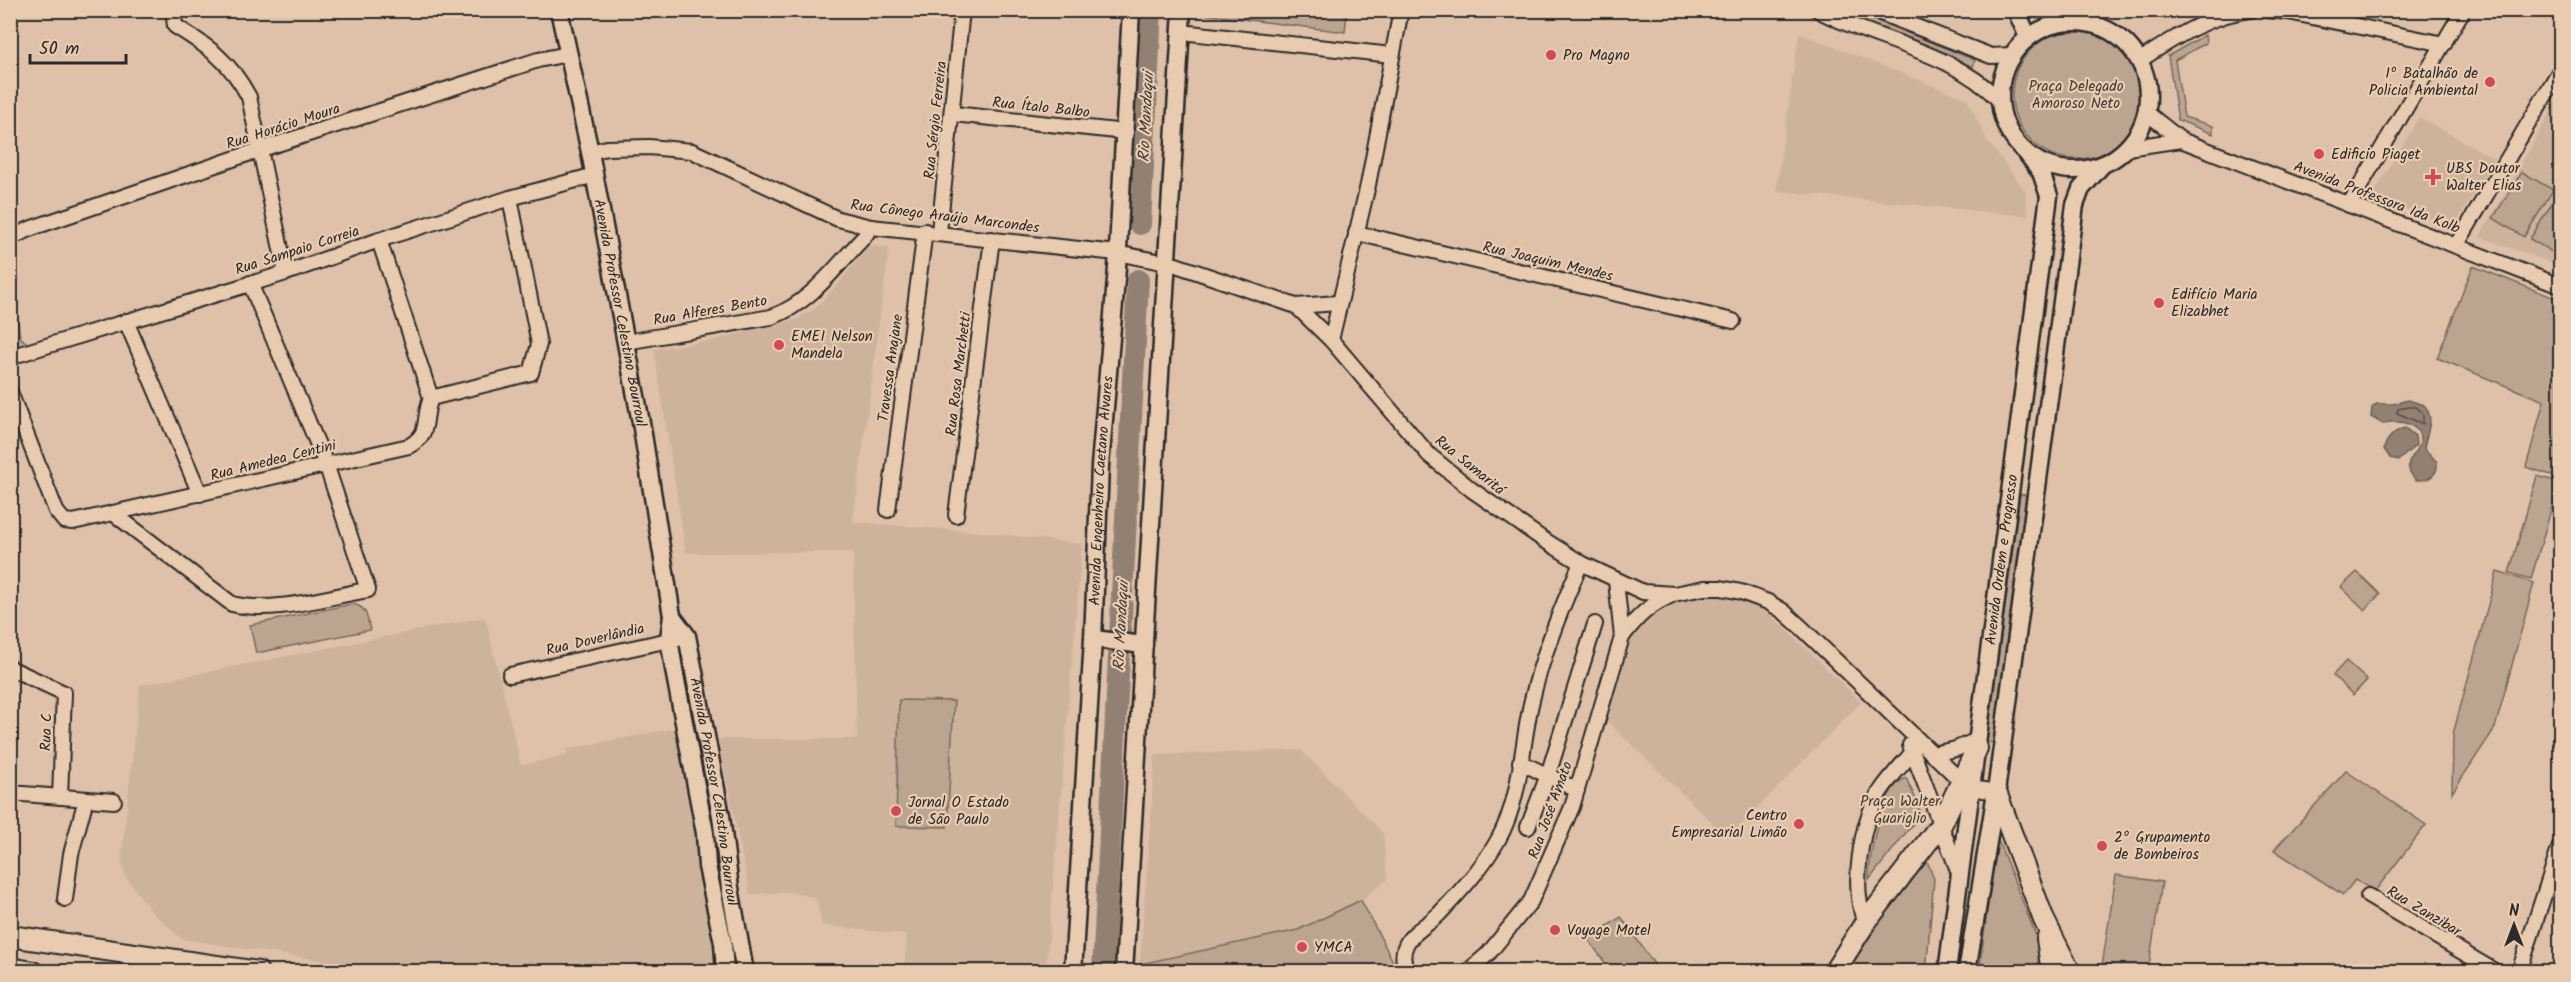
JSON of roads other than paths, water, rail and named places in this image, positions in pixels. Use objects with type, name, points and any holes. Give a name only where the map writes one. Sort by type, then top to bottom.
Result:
[{"type":"highway","points":[[1834,972],[1865,923],[1942,823],[1967,785],[1977,744]]},
{"type":"highway","points":[[1996,792],[2044,920],[2070,972]]},
{"type":"highway","points":[[2044,920],[2052,972]]},
{"type":"highway","points":[[10,936],[258,972]]},
{"type":"highway","points":[[10,968],[33,972]]},
{"type":"main road","name":"Avenida Professor Celestino Bourroul","points":[[559,10],[595,175],[643,433],[672,616],[669,639],[706,846],[707,871],[723,943],[725,972]]},
{"type":"main road","name":"Avenida Engenheiro Caetano Alvares","points":[[1073,972],[1093,639],[1100,466],[1126,132],[1131,10]]},
{"type":"main road","points":[[1124,972],[1182,10]]},
{"type":"main road","points":[[2016,10],[2028,37]]},
{"type":"main road","points":[[2092,17],[2128,44],[2140,60],[2149,95],[2147,113],[2141,128],[2127,148],[2102,165],[2083,170],[2064,170],[2045,165],[2028,155],[2007,130],[1999,100],[2000,84],[2011,55],[2028,37],[2039,29],[2065,21],[2092,17]]},
{"type":"main road","name":"Avenida Ordem e Progresso","points":[[1977,744],[2049,196],[2041,172],[2028,155]]},
{"type":"main road","name":"Avenida Ordem e Progresso","points":[[1967,972],[1996,792],[2075,205],[2081,189],[2102,165]]},
{"type":"main road","name":"Avenida Professor Celestino Bourroul","points":[[672,616],[687,636],[721,816],[730,888],[745,972]]},
{"type":"main road","points":[[1093,639],[1144,645]]},
{"type":"main road","points":[[1947,972],[1960,876],[1967,785]]},
{"type":"main road","points":[[706,846],[721,816]]},
{"type":"main road","points":[[725,846],[715,853],[707,871],[718,872],[725,877],[730,888]]},
{"type":"street","points":[[173,10],[176,26],[212,49],[238,76],[249,97],[262,149],[286,273]]},
{"type":"street","name":"Rua Sérgio Ferreira","points":[[932,231],[953,114],[962,10]]},
{"type":"street","points":[[1331,340],[1356,233],[1401,10]]},
{"type":"street","points":[[1818,10],[1951,66],[1981,82],[1999,100]]},
{"type":"street","points":[[1873,10],[1891,14],[1991,56],[2011,55]]},
{"type":"street","points":[[2140,60],[2201,25],[2237,12],[2251,10]]},
{"type":"street","points":[[2266,10],[2288,12],[2444,44]]},
{"type":"street","points":[[2349,205],[2463,10]]},
{"type":"street","points":[[1887,38],[1891,14]]},
{"type":"street","points":[[1180,32],[1392,55]]},
{"type":"street","name":"Rua Horácio Moura","points":[[10,238],[32,228],[262,149],[538,60],[568,54]]},
{"type":"street","points":[[2456,246],[2560,70]]},
{"type":"street","name":"Avenida Professora Ida Kolb","points":[[2147,113],[2181,140],[2560,286]]},
{"type":"street","name":"Rua Ítalo Balbo","points":[[953,114],[1126,132]]},
{"type":"street","name":"Avenida Professora Ida Kolb","points":[[2127,148],[2181,140]]},
{"type":"street","name":"Rua Cônego Araújo Marcondes","points":[[590,152],[607,148],[649,147],[692,152],[838,219],[871,226],[1117,252],[1167,262],[1296,306]]},
{"type":"street","name":"Rua Sampaio Correia","points":[[10,357],[286,273],[510,198],[595,175]]},
{"type":"street","points":[[430,398],[531,373],[539,344],[510,198]]},
{"type":"street","name":"Rua Alferes Bento","points":[[626,342],[771,316],[787,311],[802,302],[864,237],[871,226]]},
{"type":"street","name":"Travessa Anajane","points":[[888,510],[932,231]]},
{"type":"street","name":"Rua Joaquim Mendes","points":[[1356,233],[1733,321]]},
{"type":"street","name":"Rua Rosa Marchetti","points":[[956,514],[992,238]]},
{"type":"street","name":"Rua Amedea Centini","points":[[10,392],[56,511],[64,521],[73,522],[409,446],[419,440],[426,427],[426,409],[430,398],[379,240]]},
{"type":"street","points":[[113,513],[232,604],[248,608],[266,608],[368,590],[326,464],[249,283]]},
{"type":"street","points":[[1296,306],[1338,303]]},
{"type":"street","name":"Rua Samaritá","points":[[1296,306],[1331,340],[1429,455],[1472,490],[1581,563],[1643,592],[1674,594],[1704,588],[1721,588],[1768,602],[1783,611],[1803,629],[1967,785]]},
{"type":"street","points":[[126,321],[200,494]]},
{"type":"street","points":[[1407,972],[1403,953],[1406,943],[1438,915],[1490,856],[1506,827],[1516,790],[1531,703],[1542,664],[1554,625],[1581,563]]},
{"type":"street","name":"Rua José Amato","points":[[1616,581],[1622,637]]},
{"type":"street","name":"Rua José Amato","points":[[1467,972],[1488,954],[1531,901],[1557,845],[1577,790],[1622,637],[1637,616],[1674,594]]},
{"type":"street","points":[[1528,827],[1548,775],[1595,624]]},
{"type":"street","name":"Rua Doverlândia","points":[[510,675],[687,636]]},
{"type":"street","name":"Rua C","points":[[10,668],[64,693],[60,796]]},
{"type":"street","name":"Rua Samaritá","points":[[1901,724],[1942,823],[1960,876]]},
{"type":"street","points":[[1932,754],[1977,744]]},
{"type":"street","points":[[1865,923],[1860,910],[1858,884],[1866,830],[1878,796],[1912,752]]},
{"type":"street","points":[[1520,762],[1577,790]]},
{"type":"street","points":[[1892,777],[1906,772],[1920,771]]},
{"type":"street","points":[[1967,785],[1996,792]]},
{"type":"street","points":[[10,793],[114,801]]},
{"type":"street","points":[[65,899],[71,854],[86,799]]},
{"type":"street","points":[[2519,972],[2560,846]]},
{"type":"street","name":"Rua Zanzibar","points":[[2368,896],[2496,972]]},
{"type":"water","points":[[2408,400],[2424,405],[2428,410],[2430,421],[2424,448],[2437,462],[2437,467],[2432,476],[2425,479],[2416,480],[2409,468],[2409,463],[2419,446],[2420,438],[2415,428],[2409,424],[2396,422],[2383,424],[2371,417],[2372,408],[2377,404],[2393,404]]},
{"type":"water","points":[[2405,428],[2415,436],[2416,445],[2399,460],[2390,458],[2384,449],[2389,438]]},
{"type":"waterway","name":"Rio Mandaqui","points":[[1140,224],[1151,10]]},
{"type":"waterway","name":"Rio Mandaqui","points":[[1103,972],[1138,280]]},
{"type":"place","name":"Pro Magno","points":[[1551,55]]},
{"type":"place","name":"1º Batalhão de Policia Ambiental","points":[[2490,82]]},
{"type":"place","name":"Edificio Piaget","points":[[2319,154]]},
{"type":"place","name":"UBS Doutor Walter Elias","points":[[2433,177]]},
{"type":"place","name":"Edifício Maria Elizabhet","points":[[2159,303]]},
{"type":"place","name":"EMEI Nelson Mandela","points":[[779,345]]},
{"type":"place","name":"Jornal O Estado de São Paulo","points":[[896,811]]},
{"type":"place","name":"Centro Empresarial Limão","points":[[1799,824]]},
{"type":"place","name":"2º Grupamento de Bombeiros","points":[[2102,846]]},
{"type":"place","name":"Voyage Motel","points":[[1555,930]]},
{"type":"place","name":"YMCA","points":[[1302,947]]},
{"type":"park label","name":"Praça Delegado Amoroso Neto","points":[[2076,94]]},
{"type":"park label","name":"Praça Walter Guariglio","points":[[1900,810]]}]
